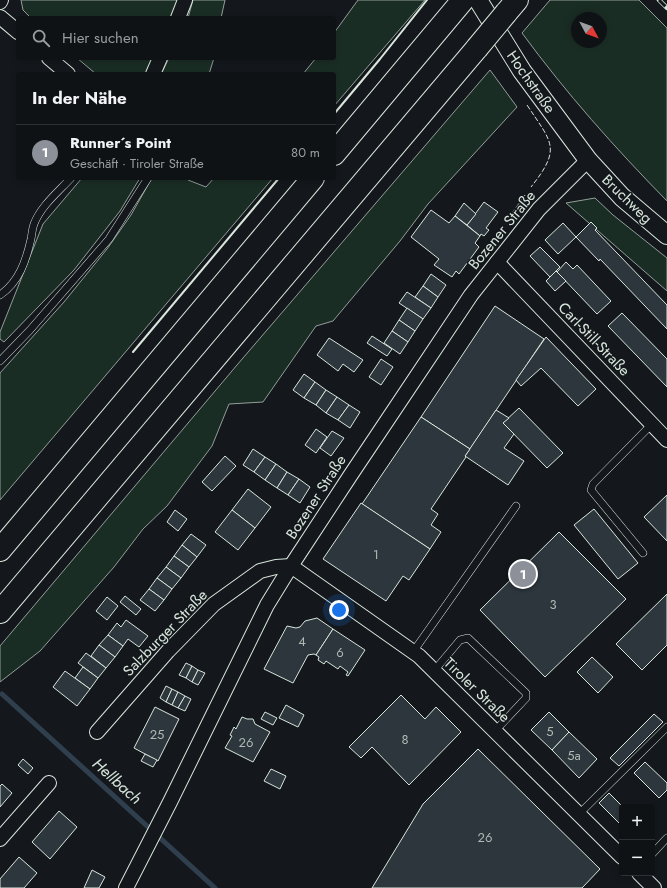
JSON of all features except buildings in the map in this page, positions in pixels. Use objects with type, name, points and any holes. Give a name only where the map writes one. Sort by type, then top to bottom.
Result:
[{"type":"highway","points":[[336,152],[459,6]]},
{"type":"highway","points":[[0,612],[511,6]]},
{"type":"highway","points":[[0,550],[311,180]]},
{"type":"street","points":[[179,16],[185,0]]},
{"type":"street","name":"Hochstraße","points":[[478,0],[522,71],[588,160]]},
{"type":"street","points":[[0,17],[16,30]]},
{"type":"street","points":[[51,60],[66,72]]},
{"type":"street","points":[[155,72],[159,60]]},
{"type":"street","name":"Bruchweg","points":[[588,160],[622,197],[667,235]]},
{"type":"street","name":"Bozener Straße","points":[[126,888],[267,606],[291,566],[471,295],[539,209],[588,160]]},
{"type":"street","name":"Carl-Still-Straße","points":[[497,262],[667,440]]},
{"type":"street","name":"Tiroler Straße","points":[[291,566],[413,652],[619,854]]},
{"type":"street","name":"Salzburger Straße","points":[[97,732],[168,651],[214,604],[260,571],[276,567],[291,566]]},
{"type":"street","points":[[0,839],[49,783]]},
{"type":"street","points":[[642,876],[654,888]]},
{"type":"lane","points":[[0,295],[16,280],[26,260],[34,224],[43,209],[69,180]]},
{"type":"lane","points":[[0,361],[30,330],[109,238],[147,180]]},
{"type":"lane","points":[[643,553],[591,490],[592,484],[652,424]]},
{"type":"lane","points":[[413,652],[516,506]]},
{"type":"lane","points":[[434,671],[460,640],[468,638],[526,693],[526,698],[495,731]]},
{"type":"lane","points":[[579,814],[667,727]]},
{"type":"lane","points":[[655,851],[667,838]]},
{"type":"green space","points":[[21,0],[178,0],[173,16],[29,16],[23,10]]},
{"type":"green space","points":[[193,0],[225,0],[221,16],[189,16]]},
{"type":"green space","points":[[358,0],[425,0],[336,104],[336,72],[305,72],[314,60],[336,60],[336,30]]},
{"type":"green space","points":[[550,0],[639,0],[667,28],[667,201],[592,120],[522,33]]},
{"type":"green space","points":[[79,60],[153,60],[146,72],[94,72]]},
{"type":"green space","points":[[168,60],[213,60],[210,72],[162,72]]},
{"type":"green space","points":[[490,70],[517,107],[428,204],[400,241],[333,321],[316,326],[263,402],[229,404],[212,446],[167,506],[143,529],[114,567],[40,651],[0,682],[0,646],[237,365]]},
{"type":"green space","points":[[80,180],[139,180],[120,211],[74,270],[4,342],[0,339],[0,332],[43,224]]},
{"type":"green space","points":[[151,180],[188,180],[206,187],[212,180],[271,180],[0,500],[0,373],[64,302],[107,249],[131,215]]},
{"type":"green space","points":[[595,198],[613,215],[667,258],[667,291],[566,203]]},
{"type":"waterway","name":"Hellbach","points":[[2,694],[215,888]]},
{"type":"railway","points":[[659,0],[667,8]]},
{"type":"fence","points":[[527,105],[543,128],[550,146],[550,154],[547,163],[531,187]]},
{"type":"fence","points":[[508,219],[525,195]]},
{"type":"wall","points":[[336,112],[427,0]]},
{"type":"wall","points":[[133,352],[277,180]]},
{"type":"place","name":"Runner´s Point","points":[[523,574]]}]
